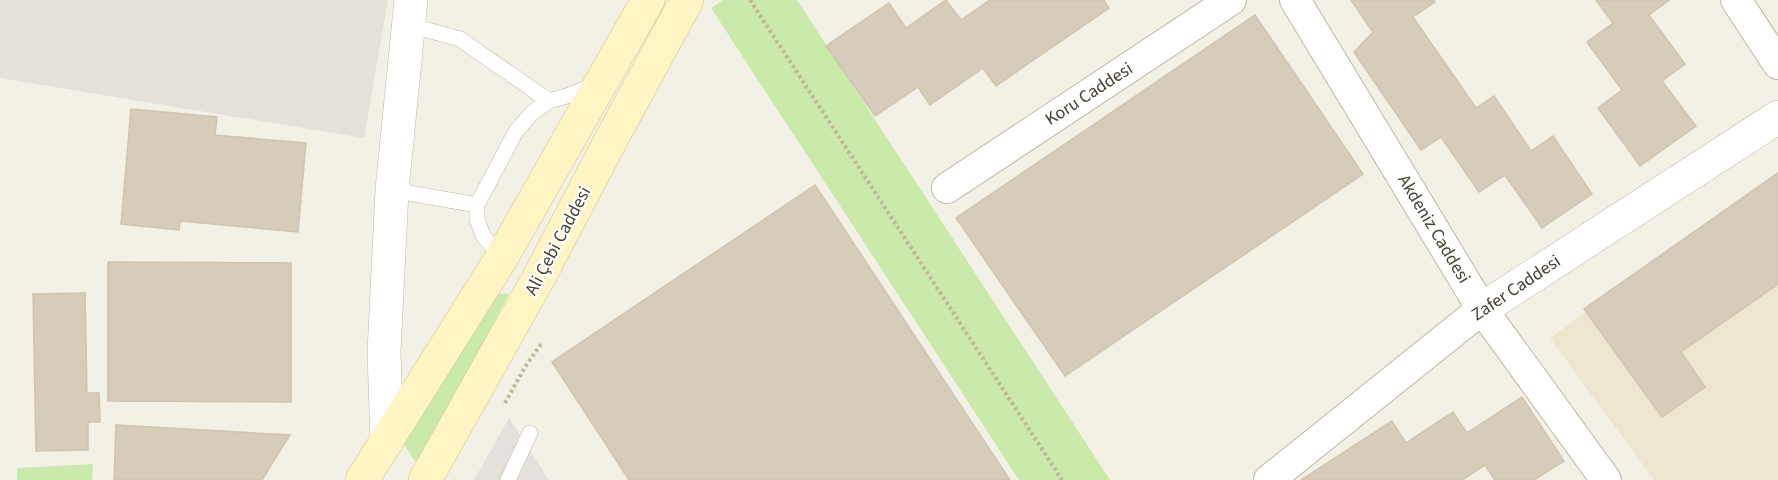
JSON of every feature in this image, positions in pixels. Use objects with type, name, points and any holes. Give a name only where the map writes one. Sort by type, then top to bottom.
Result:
[{"type":"main road","points":[[362,480],[502,257],[648,0]]},
{"type":"main road","name":"Ali Çebi Caddesi","points":[[425,480],[538,279],[687,0]]},
{"type":"main road","points":[[502,257],[538,279]]},
{"type":"main road","points":[[387,441],[391,480]]},
{"type":"street","name":"Koru Caddesi","points":[[946,188],[1230,0]]},
{"type":"street","name":"Akdeniz Caddesi","points":[[1295,0],[1482,309],[1606,480]]},
{"type":"street","points":[[1736,0],[1778,64]]},
{"type":"street","points":[[387,441],[384,352],[392,190],[410,12]]},
{"type":"street","name":"Zafer Caddesi","points":[[1269,480],[1482,309],[1778,117]]},
{"type":"lane","points":[[410,12],[460,39],[549,101]]},
{"type":"lane","points":[[502,257],[483,236],[477,219],[477,205],[516,131],[533,112],[549,101],[593,86],[604,78]]},
{"type":"lane","points":[[392,190],[477,205]]},
{"type":"lane","points":[[507,480],[530,433]]},
{"type":"path","points":[[750,0],[1062,480]]},
{"type":"path","points":[[505,403],[541,344]]},
{"type":"shaded area","points":[[0,0],[388,0],[364,138],[0,78]]},
{"type":"shaded area","points":[[1778,173],[1778,480],[1654,480],[1550,338]]},
{"type":"shaded area","points":[[509,418],[549,480],[474,480]]},
{"type":"green space","points":[[723,0],[797,0],[1110,480],[1019,480],[711,8]]},
{"type":"green space","points":[[509,293],[419,467],[401,440],[490,295]]},
{"type":"green space","points":[[93,464],[92,480],[17,480],[17,468]]},
{"type":"building","points":[[946,0],[961,20],[990,0],[1104,0],[1109,8],[996,86],[983,68],[930,105],[918,87],[875,116],[826,46],[889,3],[906,28]]},
{"type":"building","points":[[1351,0],[1433,0],[1435,2],[1413,17],[1476,108],[1494,96],[1531,151],[1553,136],[1592,194],[1542,228],[1505,175],[1479,192],[1441,137],[1421,150],[1354,52],[1373,32]]},
{"type":"building","points":[[1596,0],[1669,0],[1649,15],[1685,64],[1662,81],[1696,126],[1640,166],[1598,108],[1622,90],[1587,42],[1613,23]]},
{"type":"building","points":[[1255,15],[1363,174],[1065,376],[956,218]]},
{"type":"building","points":[[131,109],[217,117],[215,135],[306,143],[298,232],[180,221],[179,230],[121,224]]},
{"type":"building","points":[[1778,173],[1778,284],[1681,352],[1705,387],[1662,417],[1584,309]]},
{"type":"building","points":[[815,185],[1010,480],[629,480],[552,362]]},
{"type":"building","points":[[108,262],[291,263],[291,402],[108,401]]},
{"type":"building","points":[[85,293],[87,393],[99,393],[100,422],[88,422],[88,450],[36,451],[33,294]]},
{"type":"building","points":[[1522,397],[1564,461],[1534,480],[1495,480],[1485,465],[1462,480],[1301,480],[1392,421],[1406,443],[1453,412],[1467,433]]},
{"type":"building","points":[[116,425],[290,435],[262,480],[114,480]]}]
